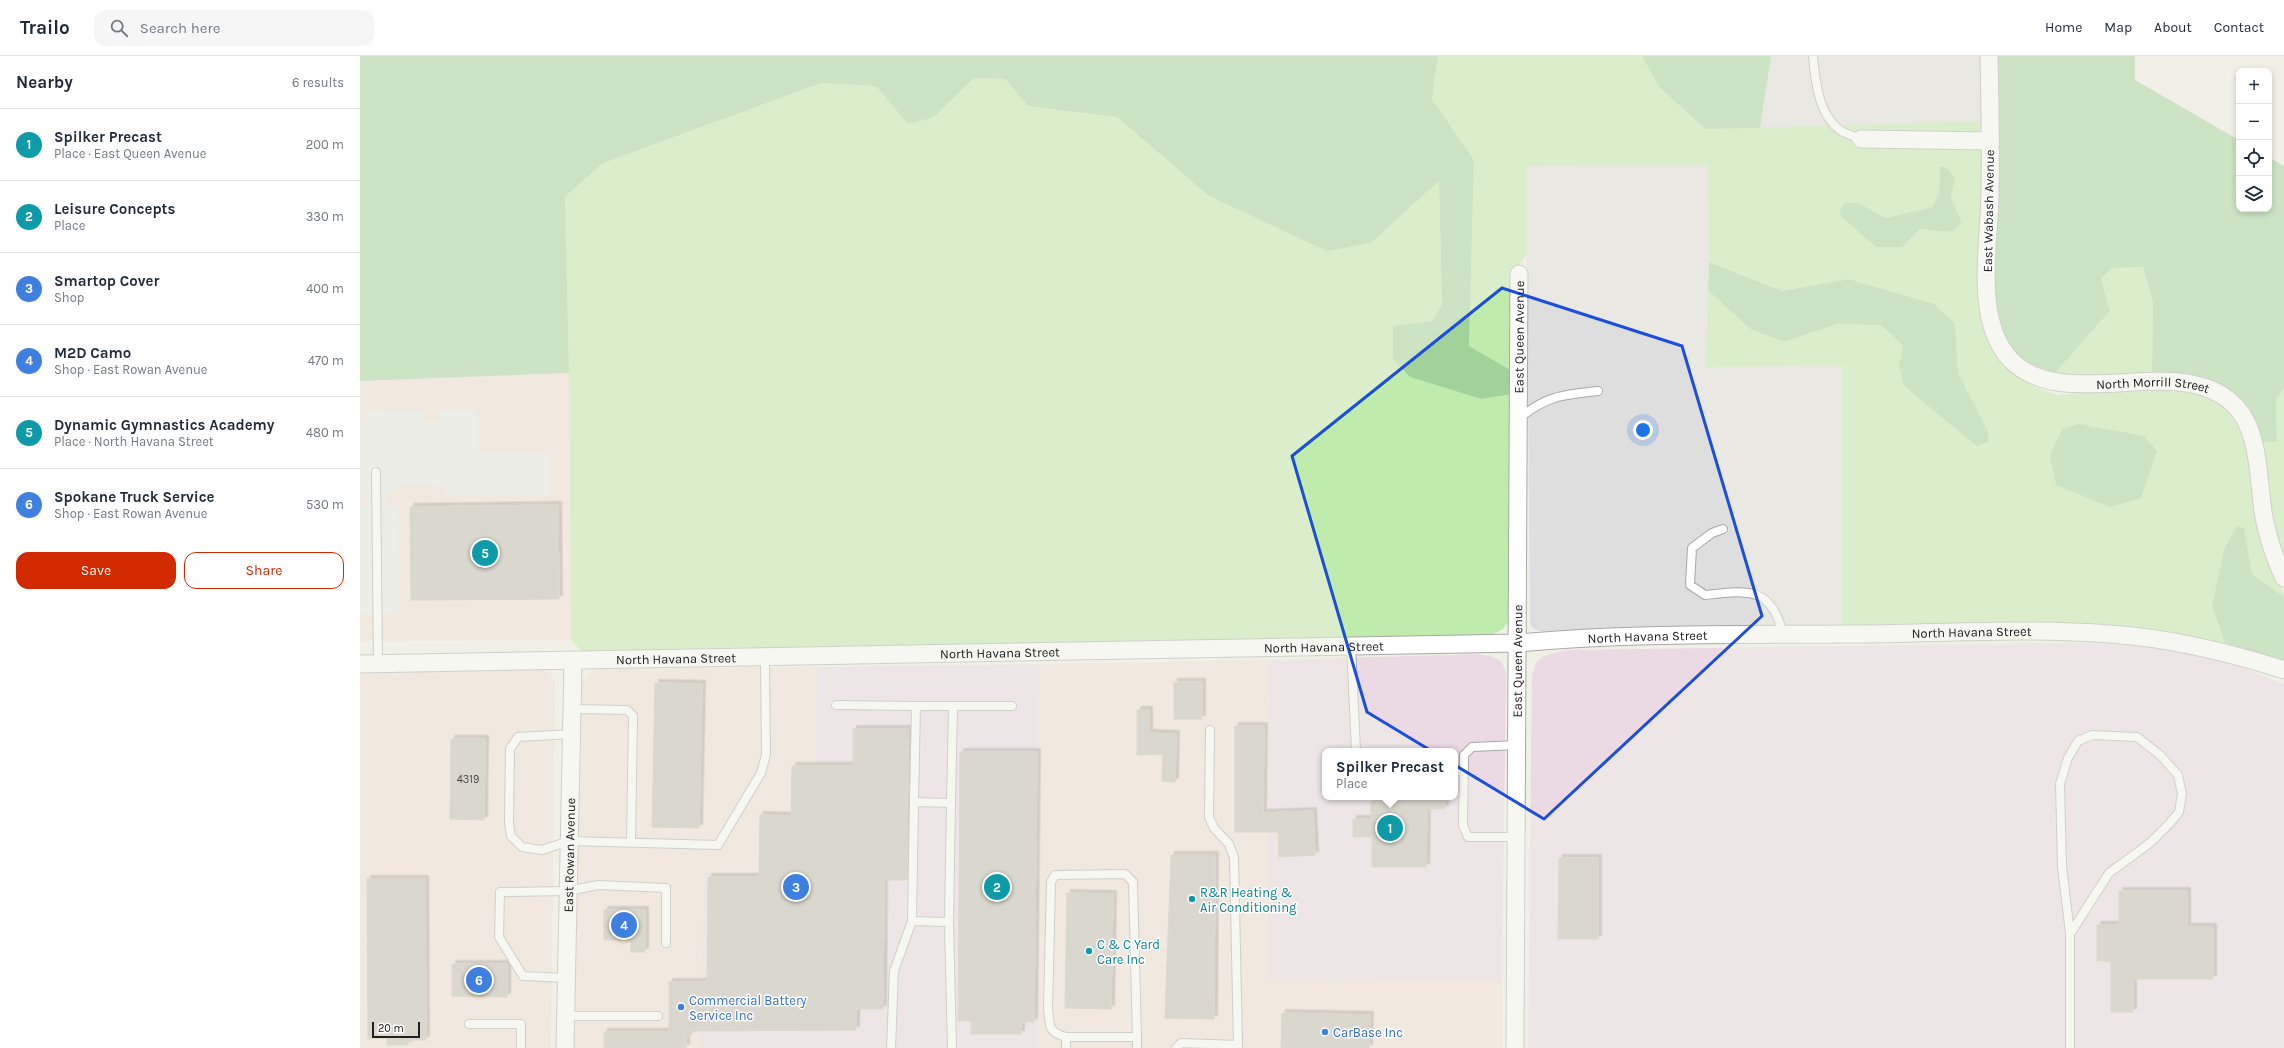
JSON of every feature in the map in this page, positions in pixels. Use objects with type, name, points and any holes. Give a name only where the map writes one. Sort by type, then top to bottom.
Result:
[{"type":"street","name":"East Wabash Avenue","points":[[1989,56],[1990,141],[1987,279],[1988,307],[1993,332],[2003,351],[2010,360]]},
{"type":"street","points":[[1861,139],[1990,141]]},
{"type":"street","name":"East Queen Avenue","points":[[1515,1048],[1520,418],[1519,274]]},
{"type":"street","name":"North Morrill Street","points":[[2010,360],[2028,373],[2056,382],[2160,382],[2184,384],[2206,388],[2232,404],[2241,413],[2252,441],[2268,536],[2284,578]]},
{"type":"street","name":"North Havana Street","points":[[360,664],[574,662],[1518,643],[1613,636],[2028,631],[2110,634],[2188,645],[2284,670]]},
{"type":"street","name":"East Rowan Avenue","points":[[565,1048],[574,662]]},
{"type":"lane","points":[[1813,56],[1820,101],[1829,120],[1843,132],[1861,139]]},
{"type":"lane","points":[[1520,418],[1538,403],[1557,396],[1598,391]]},
{"type":"lane","points":[[376,472],[378,664]]},
{"type":"lane","points":[[1723,529],[1712,533],[1692,548],[1690,585],[1706,595],[1729,592],[1754,594],[1766,600],[1779,615],[1783,635]]},
{"type":"lane","points":[[1351,646],[1356,748]]},
{"type":"lane","points":[[572,734],[518,736],[510,749],[508,769],[511,836],[522,846],[542,850],[569,842],[718,845],[761,773],[766,756],[765,658]]},
{"type":"lane","points":[[836,704],[1012,706]]},
{"type":"lane","points":[[891,1048],[894,971],[912,921],[916,706]]},
{"type":"lane","points":[[952,1048],[950,922],[953,706]]},
{"type":"lane","points":[[572,709],[627,710],[633,716],[631,843]]},
{"type":"lane","points":[[1176,1048],[1181,1043],[1238,1047],[1234,858],[1229,844],[1214,828],[1209,817],[1210,730]]},
{"type":"lane","points":[[2070,934],[2109,873],[2150,843],[2179,812],[2182,794],[2178,775],[2160,755],[2137,737],[2092,735],[2078,741],[2068,758],[2060,784],[2062,866],[2070,934],[2070,1048]]},
{"type":"lane","points":[[1517,837],[1468,837],[1463,825],[1459,771],[1464,755],[1472,747],[1518,745]]},
{"type":"lane","points":[[914,802],[951,803]]},
{"type":"lane","points":[[1137,1038],[1066,1038],[1056,1035],[1050,1028],[1048,1008],[1051,882],[1055,875],[1125,874],[1133,882],[1137,1038],[1137,1048]]},
{"type":"lane","points":[[566,978],[523,976],[499,937],[500,892],[568,891],[598,885],[666,888],[666,943]]},
{"type":"lane","points":[[912,921],[950,922]]},
{"type":"lane","points":[[565,1016],[658,1016]]},
{"type":"lane","points":[[469,1024],[521,1024],[521,1048]]},
{"type":"lane","points":[[1066,1038],[1066,1048]]},
{"type":"highlighted area","points":[[1502,288],[1682,346],[1762,616],[1544,819],[1367,712],[1292,456]]},
{"type":"shaded area","points":[[1771,56],[1982,56],[1981,121],[1760,128]]},
{"type":"shaded area","points":[[1708,165],[1709,262],[1706,367],[1842,365],[1842,626],[1539,631],[1532,628],[1530,622],[1526,166]]},
{"type":"shaded area","points":[[569,373],[571,640],[360,641],[360,381]]},
{"type":"shaded area","points":[[477,410],[477,453],[551,453],[551,496],[446,496],[444,485],[400,484],[399,490],[390,491],[386,498],[389,505],[399,506],[400,614],[360,614],[360,507],[368,504],[365,497],[360,497],[360,423],[367,421],[367,411],[423,412],[426,421],[438,421],[440,420],[440,411]]},
{"type":"shaded area","points":[[2118,642],[2216,658],[2284,684],[2284,1048],[1528,1048],[1532,676],[1535,664],[1543,656],[1566,650]]},
{"type":"shaded area","points":[[1478,654],[1491,656],[1502,662],[1506,673],[1502,980],[1267,978],[1270,660]]},
{"type":"shaded area","points":[[1270,660],[1267,978],[1502,980],[1502,1048],[1037,1048],[1039,664]]},
{"type":"shaded area","points":[[1039,664],[1037,1048],[701,1048],[704,873],[814,873],[817,667]]},
{"type":"shaded area","points":[[817,667],[814,873],[704,874],[701,1048],[575,1048],[580,683],[595,669]]},
{"type":"shaded area","points":[[546,669],[553,677],[555,684],[551,1048],[360,1048],[360,671]]},
{"type":"green space","points":[[360,56],[1438,56],[1432,99],[1474,160],[1469,346],[1514,372],[1513,394],[1481,399],[1410,377],[1393,359],[1393,326],[1432,321],[1442,304],[1439,181],[1371,243],[1327,251],[1209,196],[1117,117],[1028,106],[1005,79],[974,78],[933,118],[908,124],[876,86],[821,83],[603,163],[565,197],[569,373],[360,381]]},
{"type":"green space","points":[[1438,56],[1642,56],[1659,87],[1705,129],[1985,121],[1980,294],[2003,363],[2032,386],[2058,395],[2156,387],[2191,391],[2219,403],[2236,419],[2247,442],[2265,558],[2284,593],[2284,597],[2252,574],[2244,528],[2212,606],[2225,643],[2107,627],[1842,626],[1842,365],[1706,367],[1708,290],[1750,329],[1784,342],[1837,324],[1881,324],[1903,345],[1899,365],[1988,431],[1958,373],[1955,324],[1848,279],[1782,291],[1709,262],[1708,165],[1527,166],[1527,254],[1514,272],[1514,372],[1469,346],[1474,160],[1432,99]],"holes":[[[1940,167],[1955,179],[1951,198],[1962,222],[1953,232],[1920,229],[1902,247],[1859,203],[1885,218],[1932,207],[1939,194]]]},
{"type":"green space","points":[[1642,56],[1771,56],[1760,128],[1705,129],[1659,87]]},
{"type":"green space","points":[[1996,56],[2135,56],[2135,80],[2236,138],[2236,212],[2272,212],[2272,159],[2284,166],[2284,388],[2276,400],[2277,442],[2260,442],[2250,411],[2227,391],[2179,374],[2152,374],[2153,303],[2143,267],[2112,268],[2101,279],[2110,311],[2055,373],[2028,363],[2008,346],[1995,317]]},
{"type":"green space","points":[[974,78],[1005,79],[1028,106],[1117,117],[1209,196],[1371,243],[1439,181],[1442,304],[1432,321],[1393,327],[1410,377],[1481,399],[1513,394],[1508,622],[1503,629],[1488,637],[584,654],[571,640],[569,373],[565,197],[603,163],[821,83],[876,86],[908,124],[933,118]]},
{"type":"green space","points":[[1940,167],[1946,167],[1955,179],[1951,198],[1962,222],[1953,232],[1920,229],[1902,247],[1876,247],[1842,217],[1839,210],[1845,203],[1859,203],[1885,218],[1932,207],[1939,193]]},
{"type":"green space","points":[[1709,262],[1782,291],[1848,279],[1934,304],[1955,324],[1958,373],[1988,431],[1988,441],[1978,447],[1904,386],[1899,365],[1903,345],[1881,325],[1837,324],[1784,342],[1750,329],[1708,290]]},
{"type":"green space","points":[[2143,267],[2153,303],[2152,374],[2082,378],[2055,373],[2110,311],[2101,279],[2112,268]]},
{"type":"green space","points":[[2284,388],[2284,564],[2270,517],[2260,442],[2277,438],[2276,400]]},
{"type":"green space","points":[[2079,424],[2144,436],[2157,451],[2141,498],[2110,507],[2056,485],[2050,455],[2062,429]]},
{"type":"green space","points":[[2237,526],[2244,528],[2252,574],[2284,597],[2284,662],[2225,643],[2212,606],[2224,550]]},
{"type":"building","points":[[558,505],[559,599],[411,600],[410,507]]},
{"type":"building","points":[[1174,682],[1202,682],[1202,719],[1174,719]]},
{"type":"building","points":[[655,683],[702,684],[699,828],[652,827]]},
{"type":"building","points":[[1137,710],[1149,710],[1149,733],[1176,734],[1175,782],[1162,781],[1163,754],[1137,755]]},
{"type":"building","points":[[1235,726],[1264,726],[1263,813],[1313,811],[1315,855],[1279,857],[1278,832],[1235,832]]},
{"type":"building","points":[[853,729],[908,729],[907,880],[884,880],[883,1009],[856,1009],[856,1030],[692,1031],[692,1035],[686,1035],[686,1048],[604,1048],[604,1032],[669,1032],[669,982],[707,982],[708,877],[759,877],[760,815],[791,816],[792,766],[853,766]]},
{"type":"building","points":[[451,739],[485,739],[484,820],[450,819]]},
{"type":"building","points":[[960,752],[1037,752],[1034,1022],[1021,1022],[1021,1034],[971,1034],[971,1021],[958,1021]]},
{"type":"building","points":[[1389,800],[1445,800],[1445,809],[1427,809],[1426,867],[1372,867],[1372,837],[1353,837],[1353,819],[1371,819],[1371,801],[1389,802]]},
{"type":"building","name":"R&R Heating & Air Conditioning","points":[[1171,855],[1215,855],[1214,1019],[1165,1018]]},
{"type":"building","points":[[1559,858],[1598,858],[1598,939],[1558,939]]},
{"type":"building","points":[[367,879],[425,879],[426,1040],[408,1040],[408,1045],[387,1045],[387,1038],[368,1039]]},
{"type":"building","points":[[2119,891],[2187,891],[2187,927],[2213,927],[2213,979],[2133,979],[2133,1012],[2111,1012],[2111,961],[2097,961],[2097,925],[2119,925]]},
{"type":"building","name":"C & C Yard Care Inc","points":[[1067,893],[1113,894],[1111,1009],[1065,1008]]},
{"type":"building","points":[[604,910],[645,910],[645,952],[631,952],[631,940],[604,940]]},
{"type":"building","points":[[452,964],[507,964],[507,997],[452,996]]},
{"type":"building","name":"CarBase Inc","points":[[1282,1013],[1370,1015],[1369,1048],[1281,1048]]},
{"type":"place","name":"Dynamic Gymnastics Academy","points":[[485,553]]},
{"type":"place","name":"Spilker Precast","points":[[1390,828]]},
{"type":"place","name":"Smartop Cover","points":[[796,887]]},
{"type":"place","name":"Leisure Concepts","points":[[997,887]]},
{"type":"place","name":"R&R Heating & Air Conditioning","points":[[1192,899]]},
{"type":"place","name":"M2D Camo","points":[[624,925]]},
{"type":"place","name":"C & C Yard Care Inc","points":[[1089,951]]},
{"type":"place","name":"Spokane Truck Service","points":[[479,980]]},
{"type":"place","name":"Commercial Battery Service Inc","points":[[681,1007]]},
{"type":"place","name":"CarBase Inc","points":[[1325,1032]]}]
